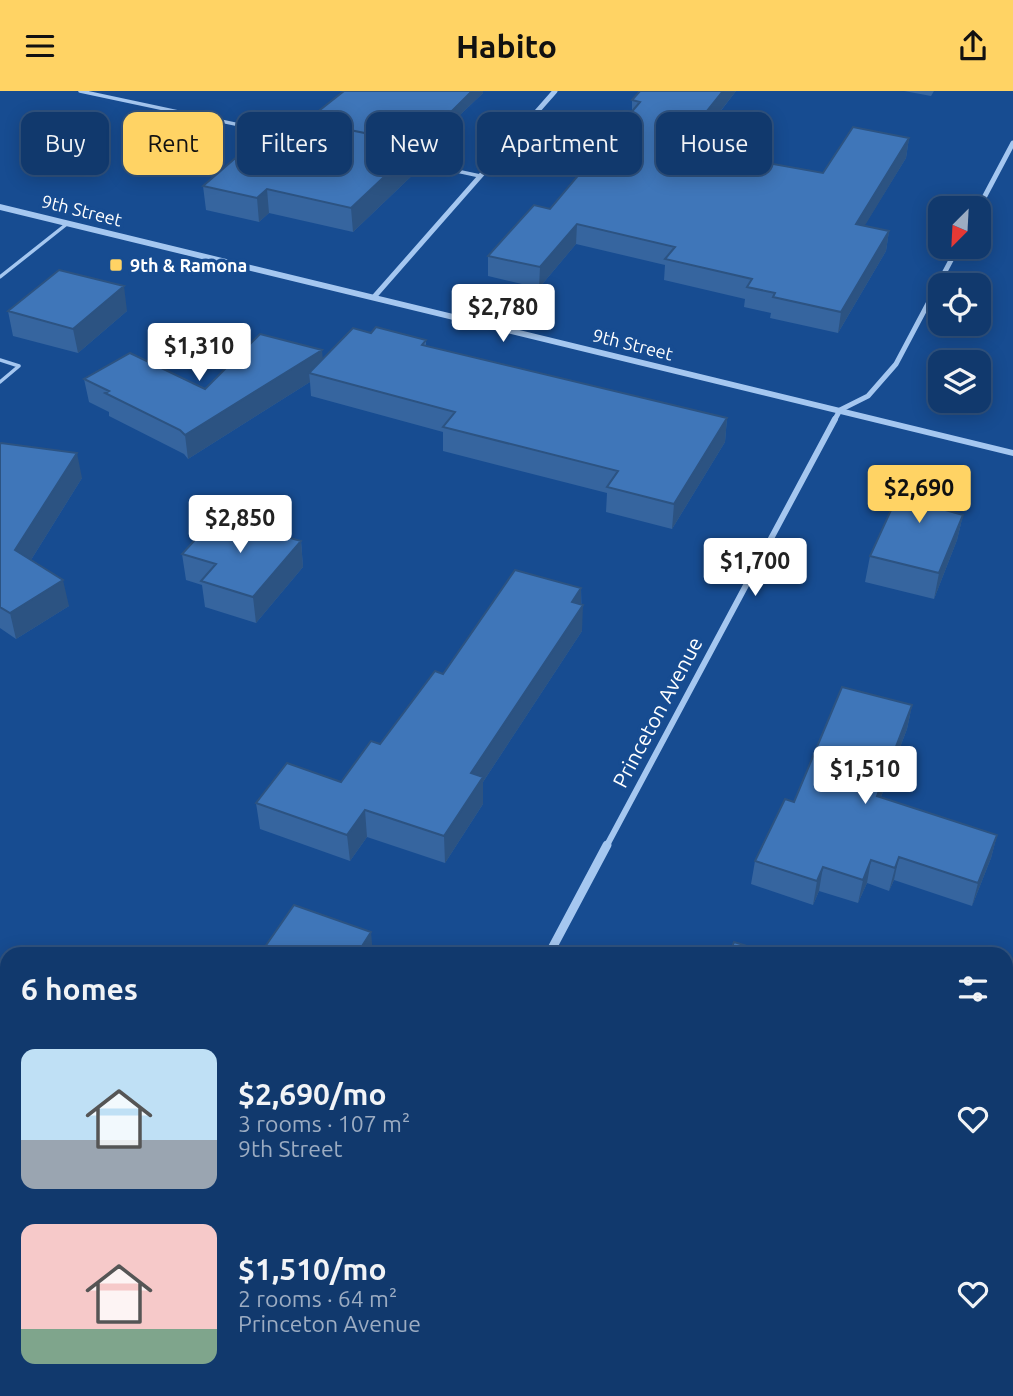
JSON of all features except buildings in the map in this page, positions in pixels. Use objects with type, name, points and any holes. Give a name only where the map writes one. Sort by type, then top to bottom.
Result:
[{"type":"street","points":[[374,297],[555,91]]},
{"type":"street","points":[[985,196],[1013,145]]},
{"type":"street","name":"9th Street","points":[[0,207],[1013,453]]},
{"type":"street","points":[[840,410],[868,395],[896,364],[952,259]]},
{"type":"street","name":"Princeton Avenue","points":[[553,947],[840,410]]},
{"type":"lane","points":[[80,91],[237,125]]},
{"type":"lane","points":[[463,172],[480,176]]},
{"type":"lane","points":[[0,277],[68,223]]},
{"type":"lane","points":[[0,361],[19,366],[0,382]]},
{"type":"place","name":"9th & Ramona","points":[[116,265]]}]
